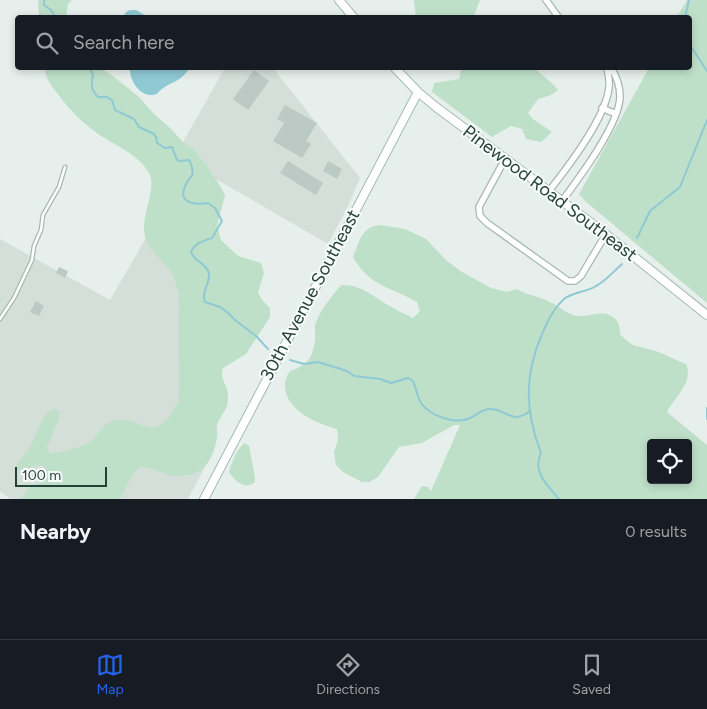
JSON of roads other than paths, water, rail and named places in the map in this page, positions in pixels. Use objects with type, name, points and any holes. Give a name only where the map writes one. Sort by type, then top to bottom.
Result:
[{"type":"street","points":[[339,0],[352,15]]},
{"type":"street","points":[[546,0],[556,15]]},
{"type":"street","name":"Pinewood Road Southeast","points":[[397,70],[418,92],[606,234],[707,315]]},
{"type":"street","points":[[549,191],[574,158],[602,108],[609,88],[607,70]]},
{"type":"street","points":[[562,201],[589,164],[616,114],[620,98],[619,85],[612,70]]},
{"type":"street","name":"30th Avenue Southeast","points":[[204,499],[418,92]]},
{"type":"street","points":[[602,108],[616,114]]},
{"type":"street","points":[[505,159],[479,206],[480,216],[487,223],[568,282],[575,281],[581,276],[606,234]]},
{"type":"lane","points":[[0,319],[14,298],[32,260],[34,246],[41,230],[43,215],[59,187],[65,167]]},
{"type":"water","points":[[136,10],[145,15],[124,15],[126,12]]},
{"type":"water","points":[[130,70],[188,70],[180,79],[152,95],[147,95],[139,90],[133,82]]},
{"type":"waterway","points":[[44,0],[44,5],[54,15]]},
{"type":"waterway","points":[[686,15],[689,0]]},
{"type":"waterway","points":[[692,48],[707,71]]},
{"type":"waterway","points":[[90,70],[93,74],[93,89],[98,97],[107,97],[112,100],[115,110],[134,119],[139,127],[154,134],[157,143],[165,148],[172,147],[177,160],[189,160],[193,173],[184,191],[185,199],[198,204],[208,203],[215,208],[222,221],[212,238],[197,244],[191,252],[195,259],[208,270],[208,281],[204,294],[205,302],[220,307],[227,312],[256,336],[268,349]]},
{"type":"waterway","points":[[637,238],[650,211],[680,187],[707,120]]},
{"type":"waterway","points":[[559,499],[542,478],[538,466],[541,453],[532,423],[529,394],[532,364],[536,349],[551,315],[564,299],[600,284],[622,264]]},
{"type":"waterway","points":[[290,360],[304,364],[318,362],[347,371],[354,376],[380,379],[391,383],[408,378],[413,381],[421,403],[425,408],[430,412],[451,420],[464,420],[488,409],[497,410],[514,417],[519,417],[530,411]]},
{"type":"waterway","points":[[707,408],[707,419]]}]
